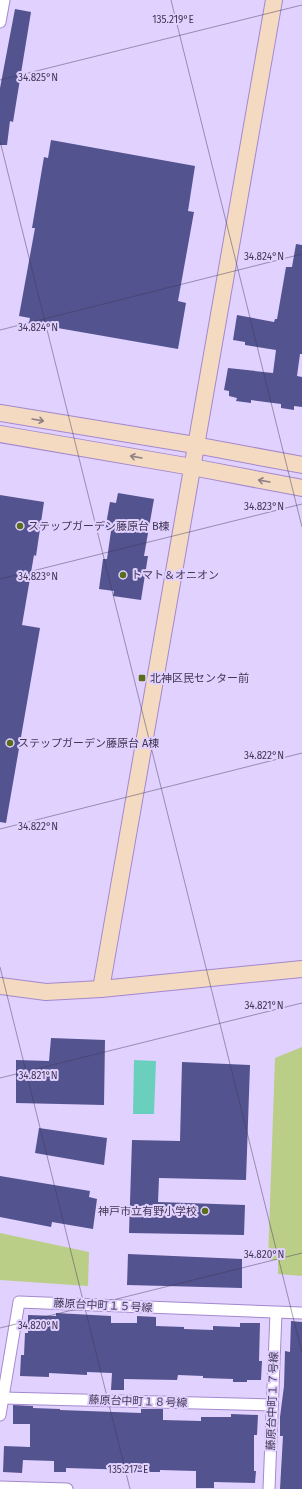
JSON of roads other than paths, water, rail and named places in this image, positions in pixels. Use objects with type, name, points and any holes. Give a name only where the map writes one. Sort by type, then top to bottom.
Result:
[{"type":"street","points":[[0,22],[4,0]]},
{"type":"street","points":[[101,989],[151,711],[195,445],[274,0]]},
{"type":"street","points":[[0,413],[195,445],[302,465]]},
{"type":"street","points":[[0,434],[192,467],[302,488]]},
{"type":"street","points":[[0,986],[46,992],[101,989],[302,969]]},
{"type":"street","name":"藤原台中町１５号線","points":[[0,1415],[19,1302],[302,1313]]},
{"type":"street","name":"藤原台中町１７号線","points":[[269,1489],[276,1313]]},
{"type":"street","name":"藤原台中町１８号線","points":[[3,1398],[272,1405]]},
{"type":"street","points":[[0,1487],[67,1489]]},
{"type":"place","name":"ステップガーデン藤原台 B棟","points":[[20,526]]},
{"type":"place","name":"トマト＆オニオン","points":[[123,575]]},
{"type":"place","name":"北神区民センター前","points":[[142,678]]},
{"type":"place","name":"ステップガーデン藤原台 A棟","points":[[10,743]]},
{"type":"place","name":"神戸市立有野小学校","points":[[205,1211]]}]
